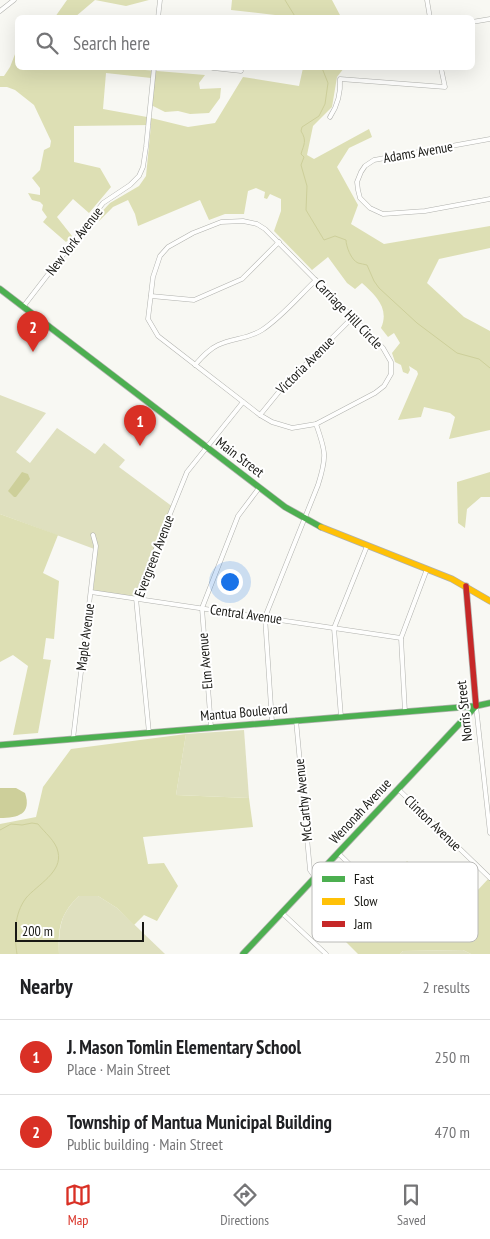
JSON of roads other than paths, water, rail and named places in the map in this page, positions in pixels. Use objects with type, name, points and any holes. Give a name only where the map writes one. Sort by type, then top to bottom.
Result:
[{"type":"main road","name":"Main Street","points":[[0,290],[275,500],[304,518],[466,586],[490,601]]},
{"type":"main road","name":"Norris Street","points":[[466,586],[476,706]]},
{"type":"main road","name":"Mantua Boulevard","points":[[0,745],[149,733],[272,719],[296,720],[341,717],[476,706],[490,703]]},
{"type":"main road","name":"Wenonah Avenue","points":[[329,862],[476,706]]},
{"type":"main road","name":"Wenonah Avenue","points":[[243,954],[312,880]]},
{"type":"street","points":[[0,11],[14,0]]},
{"type":"street","points":[[158,15],[160,0]]},
{"type":"street","points":[[427,0],[430,15]]},
{"type":"street","points":[[475,22],[490,19]]},
{"type":"street","name":"New York Avenue","points":[[23,307],[103,203],[130,185],[139,176],[143,167],[146,147],[154,70]]},
{"type":"street","points":[[232,70],[241,71]]},
{"type":"street","points":[[330,117],[336,108],[340,95],[340,79],[445,87],[441,70]]},
{"type":"street","name":"Adams Avenue","points":[[490,139],[374,160],[365,166],[357,182],[360,198],[370,208],[383,214],[425,212],[490,199]]},
{"type":"street","name":"Carriage Hill Circle","points":[[243,221],[257,224],[279,242],[316,280],[383,348],[391,362],[391,374],[384,386],[375,393],[316,424],[292,428],[272,422],[260,415],[164,341],[153,329],[148,319],[153,277],[160,256],[168,247],[193,233],[221,222],[243,221]]},
{"type":"street","points":[[151,296],[194,300],[242,279],[279,242]]},
{"type":"street","points":[[195,365],[209,350],[216,346],[249,337],[266,327],[316,280]]},
{"type":"street","name":"Victoria Avenue","points":[[260,415],[282,388],[352,318]]},
{"type":"street","name":"Evergreen Avenue","points":[[149,733],[136,598],[184,478],[206,447],[243,402]]},
{"type":"street","points":[[272,719],[265,617],[325,463],[324,448],[316,424]]},
{"type":"street","name":"Elm Avenue","points":[[210,727],[202,608],[238,516],[259,488]]},
{"type":"street","name":"Maple Avenue","points":[[73,739],[96,546],[93,536]]},
{"type":"street","points":[[341,717],[334,628],[367,546]]},
{"type":"street","points":[[405,712],[401,638],[427,569]]},
{"type":"street","name":"Central Avenue","points":[[91,592],[401,638]]},
{"type":"street","name":"Norris Street","points":[[476,706],[490,833]]},
{"type":"street","name":"McCarthy Avenue","points":[[296,720],[310,870],[312,873]]},
{"type":"street","name":"Clinton Avenue","points":[[398,789],[473,862]]},
{"type":"street","points":[[338,853],[347,862]]},
{"type":"street","name":"Clinton Avenue","points":[[478,866],[490,878]]},
{"type":"street","points":[[282,913],[312,941]]},
{"type":"street","points":[[313,942],[326,954]]},
{"type":"waterway","points":[[285,0],[294,15]]},
{"type":"waterway","points":[[323,70],[328,83],[325,104],[319,116],[302,127],[301,131],[304,140],[301,154],[304,157],[301,165],[307,186],[306,210],[324,240],[335,236],[346,240],[353,259],[358,263],[367,265],[379,288],[417,323],[457,353],[479,359],[490,368]]},
{"type":"waterway","points":[[0,830],[11,824],[38,824],[57,848],[59,859],[53,872],[22,904],[15,932],[17,954]]},
{"type":"place","name":"Township of Mantua Municipal Building","points":[[33,352]]},
{"type":"place","name":"J. Mason Tomlin Elementary School","points":[[140,446]]}]
